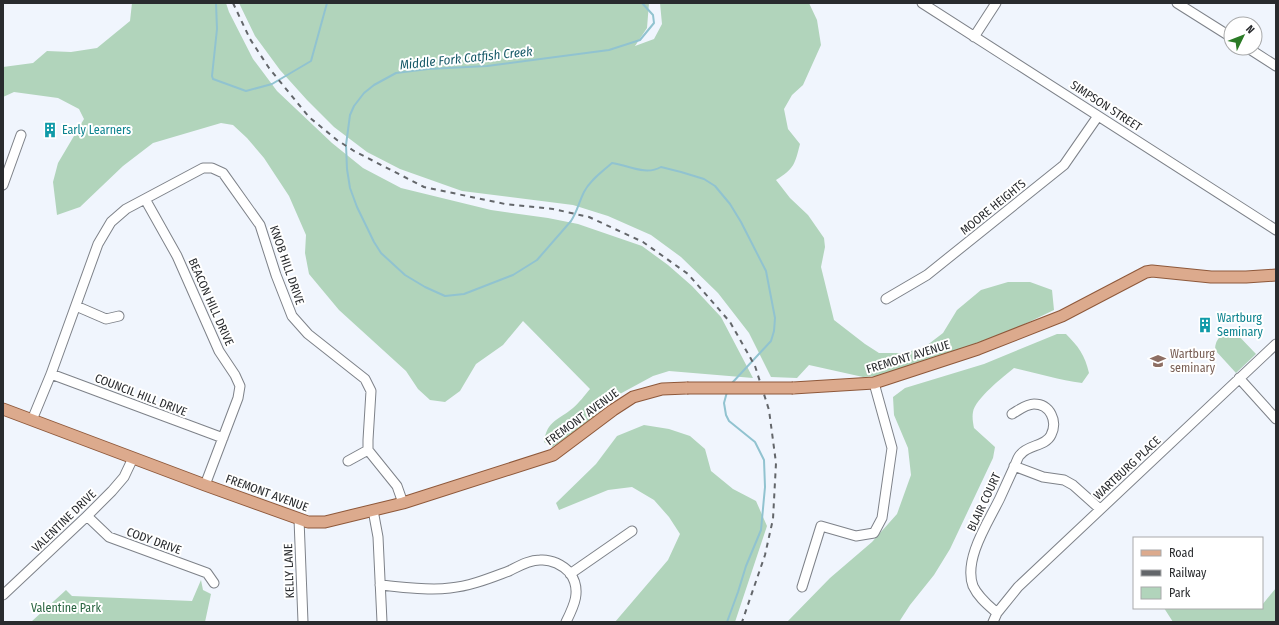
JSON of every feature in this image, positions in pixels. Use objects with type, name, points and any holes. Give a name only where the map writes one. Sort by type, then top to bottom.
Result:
[{"type":"main road","name":"FREMONT AVENUE","points":[[3,409],[308,522],[321,522],[403,503],[553,455],[632,397],[662,389],[793,388],[874,383],[978,349],[1062,316],[1146,272],[1152,271],[1211,277],[1246,278],[1276,275]]},
{"type":"street","name":"SIMPSON STREET","points":[[922,3],[1276,230]]},
{"type":"street","points":[[974,37],[996,3]]},
{"type":"street","points":[[1177,3],[1223,32]]},
{"type":"street","points":[[1260,56],[1276,66]]},
{"type":"street","name":"MOORE HEIGHTS","points":[[886,299],[927,275],[1064,165],[1098,116]]},
{"type":"street","points":[[3,185],[20,136]]},
{"type":"street","name":"KNOB HILL DRIVE","points":[[32,420],[51,374],[98,244],[111,222],[126,209],[203,168],[212,168],[223,173],[260,225],[292,316],[308,334],[365,379],[371,391],[368,450]]},
{"type":"street","name":"BEACON HILL DRIVE","points":[[145,199],[178,256],[219,351],[235,375],[240,386],[238,398],[205,485]]},
{"type":"street","points":[[76,306],[106,319],[119,316]]},
{"type":"street","name":"WARTBURG PLACE","points":[[993,622],[997,613],[1018,587],[1276,344]]},
{"type":"street","name":"COUNCIL HILL DRIVE","points":[[51,374],[223,438]]},
{"type":"street","points":[[1239,378],[1276,419]]},
{"type":"street","points":[[802,587],[821,526],[856,536],[874,533],[882,518],[892,448],[874,383]]},
{"type":"street","points":[[1012,414],[1026,405],[1034,404],[1049,410],[1054,418],[1051,435],[1046,440],[1021,453],[1014,466]]},
{"type":"street","points":[[348,461],[368,450],[397,486],[403,503]]},
{"type":"street","name":"VALENTINE DRIVE","points":[[3,595],[87,516],[124,477],[132,458]]},
{"type":"street","name":"BLAIR COURT","points":[[997,613],[982,600],[973,585],[971,563],[985,524],[999,500],[1014,466],[1043,477],[1064,480],[1073,485],[1100,510]]},
{"type":"street","points":[[373,510],[378,537],[382,622]]},
{"type":"street","name":"CODY DRIVE","points":[[87,516],[109,537],[207,573],[214,583]]},
{"type":"street","name":"KELLY LANE","points":[[299,518],[303,622]]},
{"type":"street","points":[[570,574],[632,531]]},
{"type":"street","points":[[380,586],[437,589],[450,588],[474,583],[529,562],[542,559],[559,564],[565,568],[570,574],[576,587],[574,606],[566,622]]},
{"type":"green space","points":[[132,3],[226,3],[229,12],[253,59],[277,91],[332,143],[363,168],[401,188],[491,210],[578,224],[642,246],[668,265],[692,286],[721,317],[753,378],[669,371],[653,376],[618,395],[579,430],[552,447],[544,442],[548,429],[554,421],[575,406],[590,389],[523,321],[503,345],[476,364],[460,391],[445,402],[430,400],[418,389],[406,371],[339,310],[309,274],[305,253],[306,235],[289,196],[264,158],[247,138],[233,125],[221,123],[153,143],[123,166],[80,207],[57,215],[53,182],[58,163],[84,119],[79,109],[58,98],[14,92],[3,97],[3,67],[33,63],[47,51],[71,52],[97,48],[130,21]]},
{"type":"green space","points":[[239,3],[649,3],[647,28],[635,46],[654,39],[662,24],[660,3],[809,3],[817,20],[821,45],[803,85],[792,95],[784,109],[788,129],[800,144],[797,157],[793,165],[787,173],[776,180],[790,198],[808,215],[824,238],[825,247],[821,267],[834,320],[879,353],[905,353],[926,346],[943,333],[957,310],[981,290],[1008,282],[1030,282],[1052,290],[1054,310],[1004,334],[924,364],[878,376],[863,377],[809,365],[797,378],[771,377],[749,333],[718,293],[681,257],[651,235],[608,216],[573,205],[462,191],[400,169],[367,152],[334,127],[280,70],[255,36]]},
{"type":"green space","points":[[1234,331],[1256,354],[1236,373],[1215,350],[1216,342],[1220,336]]},
{"type":"green space","points":[[1057,334],[1066,334],[1074,343],[1083,356],[1089,373],[1082,383],[1014,368],[984,394],[973,412],[974,428],[995,447],[993,458],[950,549],[934,575],[910,605],[899,622],[787,622],[830,578],[872,542],[897,514],[911,475],[908,448],[894,415],[893,397],[905,388],[984,364]]},
{"type":"green space","points":[[644,425],[669,429],[690,436],[705,449],[711,471],[733,489],[756,501],[767,526],[735,622],[615,622],[668,560],[680,534],[669,517],[654,500],[632,487],[608,490],[559,510],[556,503],[596,464],[617,436]]},
{"type":"green space","name":"Valentine Park","points":[[201,580],[203,590],[211,594],[205,622],[31,622],[66,590],[72,596],[192,601]]},
{"type":"green space","points":[[1276,588],[1276,622],[1173,622],[1165,609],[1263,609],[1263,604]]},
{"type":"waterway","name":"Middle Fork Catfish Creek","points":[[216,3],[217,29],[212,76],[213,79],[246,91],[272,84],[311,61],[327,3]]},
{"type":"waterway","name":"Middle Fork Catfish Creek","points":[[642,3],[653,15],[654,23],[640,40],[609,50],[487,66],[428,69],[396,73],[374,85],[364,93],[354,106],[350,115],[346,145],[347,169],[350,188],[357,207],[381,253],[405,275],[425,287],[445,296],[464,294],[513,275],[537,260],[571,221],[584,192],[596,176],[612,163],[643,170],[661,167],[704,179],[715,186],[730,204],[741,222],[766,271],[775,318],[774,331],[771,341],[732,383]]},
{"type":"waterway","name":"Middle Fork Catfish Creek","points":[[727,392],[724,403],[726,415],[729,421],[755,442],[764,460],[765,487],[761,530],[746,566],[727,622]]},
{"type":"railway","points":[[233,3],[250,39],[269,68],[309,117],[337,140],[354,151],[424,187],[505,204],[553,209],[589,217],[643,242],[688,274],[730,322],[755,366],[769,410],[776,463],[773,519],[765,555],[742,622]]},
{"type":"place","name":"Early Learners","points":[[50,130]]},
{"type":"place","name":"Wartburg Seminary","points":[[1205,325]]},
{"type":"place","name":"Wartburg seminary","points":[[1158,361]]}]
